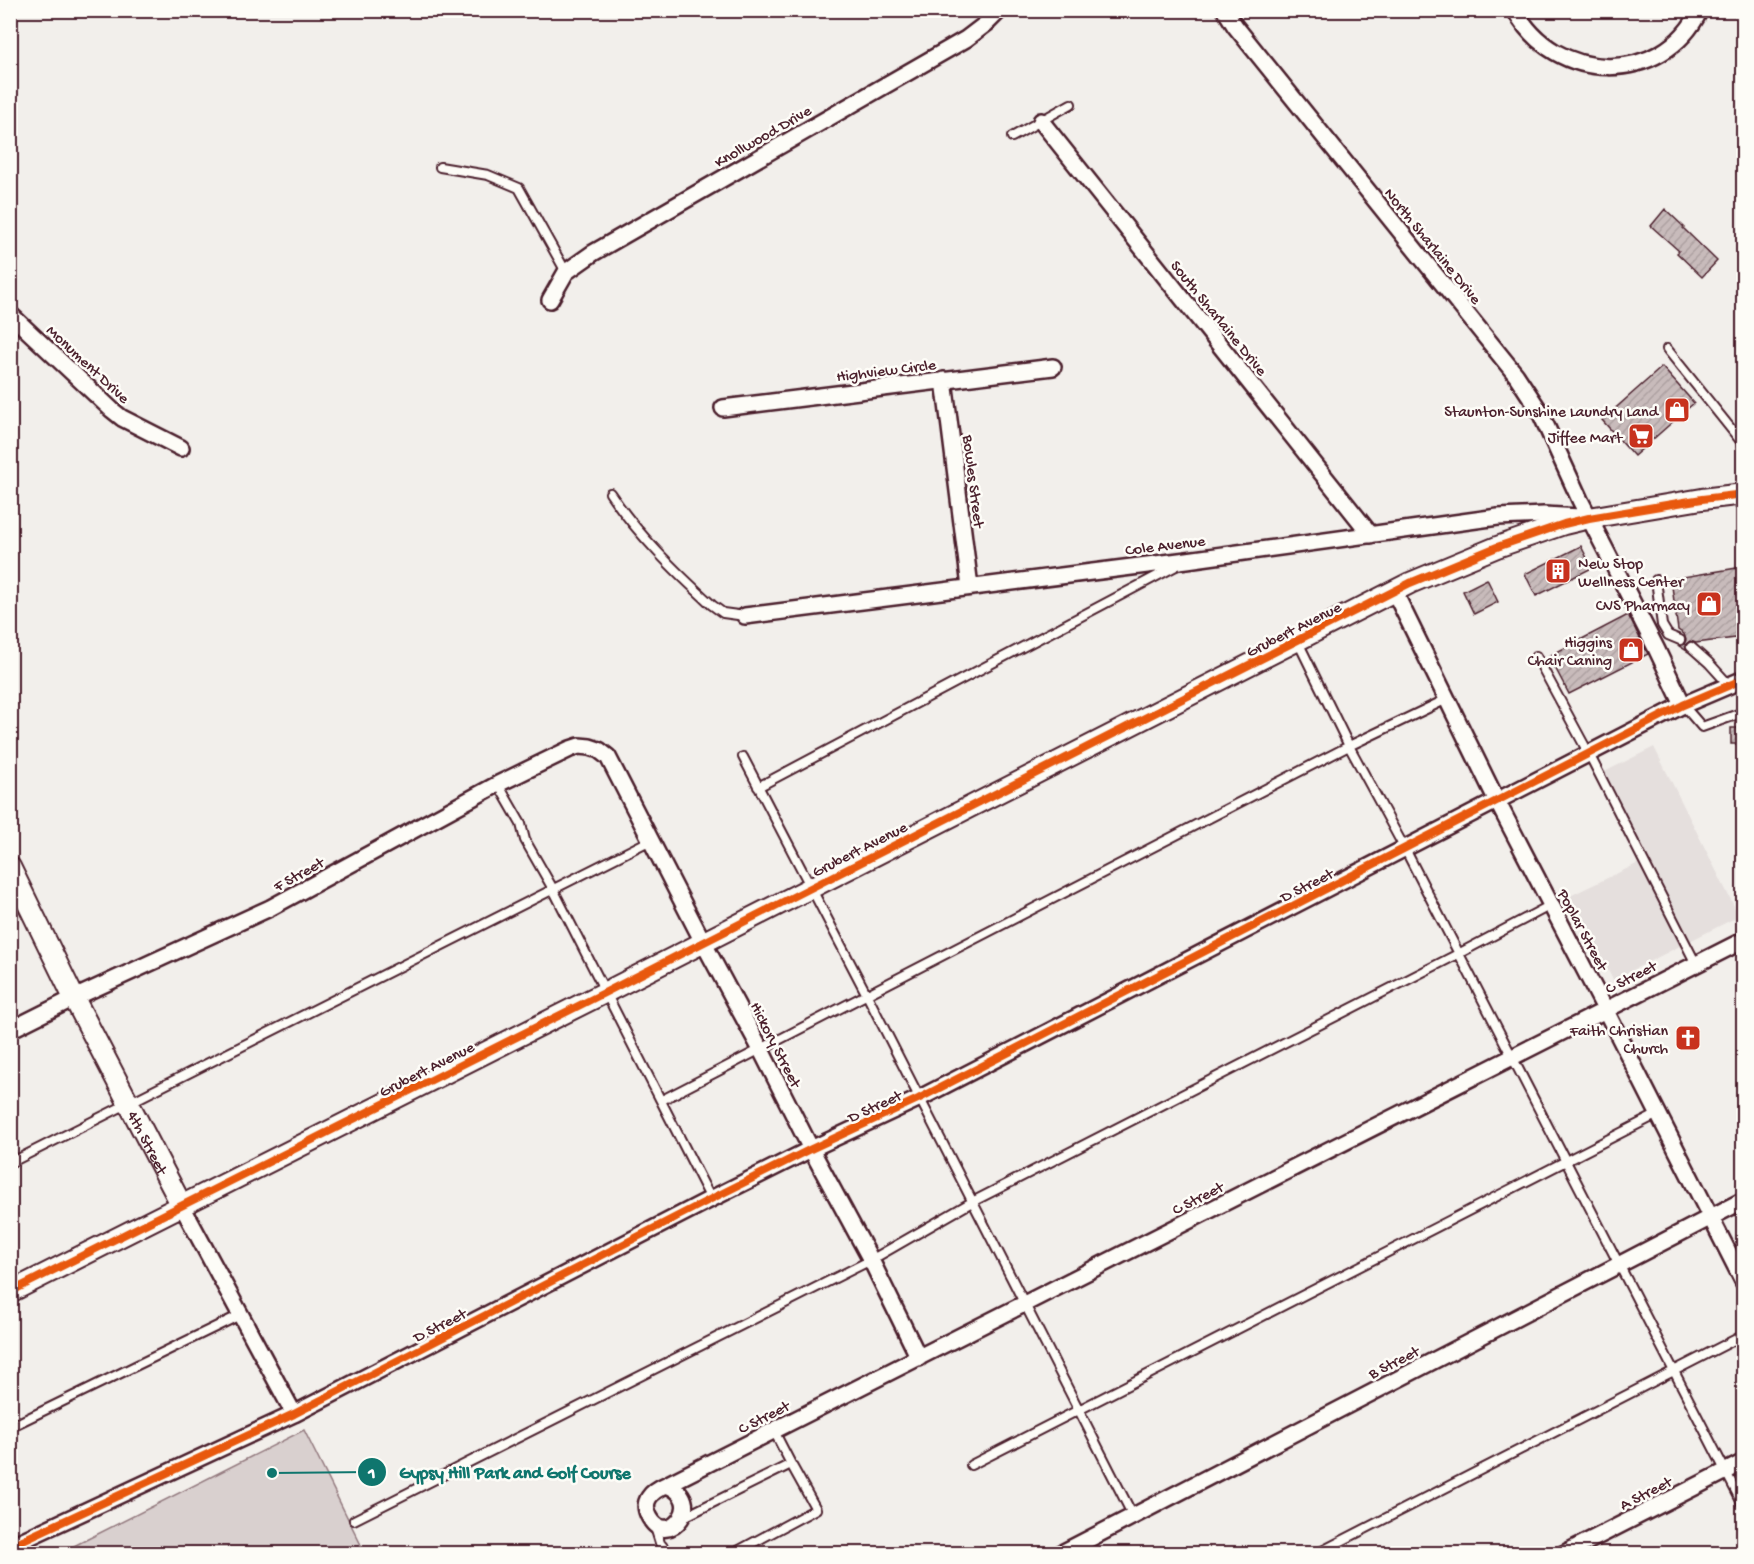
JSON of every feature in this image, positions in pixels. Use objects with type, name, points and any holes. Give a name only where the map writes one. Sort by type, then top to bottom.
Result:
[{"type":"street","name":"Knollwood Drive","points":[[550,300],[566,272],[593,253],[966,39],[1000,10]]},
{"type":"street","name":"North Sharlaine Drive","points":[[1225,10],[1235,26],[1516,375],[1539,411],[1589,518],[1683,705]]},
{"type":"street","points":[[1515,10],[1532,34],[1544,45],[1566,58],[1597,67],[1617,67],[1648,60],[1677,40],[1688,29],[1700,10]]},
{"type":"street","name":"South Sharlaine Drive","points":[[1041,121],[1371,535]]},
{"type":"street","name":"Monument Drive","points":[[10,314],[87,388],[122,418],[181,448]]},
{"type":"street","name":"Highview Circle","points":[[723,408],[1053,367]]},
{"type":"street","name":"Bowles Street","points":[[944,380],[970,587]]},
{"type":"street","name":"Grubert Avenue","points":[[10,1292],[1394,591],[1506,543],[1544,530],[1589,518],[1743,494]]},
{"type":"street","name":"Cole Avenue","points":[[745,616],[1521,515],[1589,518]]},
{"type":"street","name":"Poplar Street","points":[[1394,591],[1497,801],[1743,1283]]},
{"type":"street","name":"D Street","points":[[10,1546],[294,1414],[810,1149],[918,1099],[1683,705],[1743,679]]},
{"type":"street","name":"F Street","points":[[10,1030],[270,908],[498,784],[570,749],[584,746],[599,750]]},
{"type":"street","name":"Hickory Street","points":[[599,750],[608,757],[810,1149],[871,1260],[919,1358]]},
{"type":"street","name":"4th Street","points":[[10,867],[21,898],[294,1414]]},
{"type":"street","name":"C Street","points":[[666,1485],[1743,940]]},
{"type":"street","name":"B Street","points":[[1060,1554],[1743,1200]]},
{"type":"street","name":"A Street","points":[[1563,1554],[1743,1462]]},
{"type":"street","points":[[666,1485],[675,1489],[682,1497],[685,1509],[682,1518],[676,1524],[666,1528],[653,1523],[647,1512],[648,1498],[656,1489],[666,1485]]},
{"type":"lane","points":[[1012,137],[1071,104]]},
{"type":"lane","points":[[440,167],[488,174],[519,188],[566,272]]},
{"type":"lane","points":[[1667,349],[1743,446]]},
{"type":"lane","points":[[610,493],[625,515],[649,542],[712,605],[723,613],[745,616]]},
{"type":"lane","points":[[758,787],[1187,560]]},
{"type":"lane","points":[[1656,580],[1662,625],[1668,635],[1680,640]]},
{"type":"lane","points":[[1297,641],[1349,746],[1743,1507]]},
{"type":"lane","points":[[1691,647],[1728,685]]},
{"type":"lane","points":[[1536,656],[1696,964]]},
{"type":"lane","points":[[662,1100],[1349,746],[1447,699]]},
{"type":"lane","points":[[1683,705],[1702,727],[1743,712]]},
{"type":"lane","points":[[743,757],[1133,1516]]},
{"type":"lane","points":[[498,784],[521,824],[525,840],[662,1100],[711,1199]]},
{"type":"lane","points":[[10,1163],[651,840]]},
{"type":"lane","points":[[354,1520],[871,1260],[972,1202],[1551,905]]},
{"type":"lane","points":[[971,1465],[1658,1114]]},
{"type":"lane","points":[[10,1427],[240,1315]]},
{"type":"lane","points":[[1316,1554],[1743,1335]]},
{"type":"lane","points":[[732,1554],[816,1509],[774,1431]]},
{"type":"lane","points":[[682,1518],[792,1464]]},
{"type":"lane","points":[[653,1523],[660,1543],[669,1554]]},
{"type":"shaded area","points":[[1654,747],[1739,916],[1613,980],[1570,896],[1647,859],[1602,773]]},
{"type":"shaded area","points":[[304,1430],[365,1553],[60,1553]]},
{"type":"building","points":[[1665,209],[1717,261],[1702,277],[1677,253],[1679,251],[1651,226]]},
{"type":"building","points":[[1662,367],[1694,403],[1634,456],[1602,420]]},
{"type":"building","name":"New Stop Wellness Center","points":[[1581,546],[1592,568],[1536,596],[1525,574]]},
{"type":"building","name":"CVS Pharmacy","points":[[1743,567],[1743,637],[1696,643],[1690,641],[1685,645],[1687,651],[1679,646],[1686,640],[1684,634],[1678,630],[1671,579]]},
{"type":"building","points":[[1487,579],[1498,602],[1474,614],[1463,591]]},
{"type":"building","points":[[1628,615],[1648,654],[1569,694],[1549,656]]},
{"type":"building","points":[[1731,728],[1743,728],[1743,744],[1731,744]]},
{"type":"cycle path","points":[[10,1292],[1410,583],[1497,547],[1564,524],[1702,499],[1744,494]]},
{"type":"cycle path","points":[[10,1546],[294,1414],[711,1199],[918,1099],[1683,705],[1744,679]]},
{"type":"place","name":"Staunton-Sunshine Laundry Land","points":[[1677,410]]},
{"type":"place","name":"Jiffee Mart","points":[[1641,436]]},
{"type":"place","name":"New Stop Wellness Center","points":[[1558,571]]},
{"type":"place","name":"CVS Pharmacy","points":[[1709,604]]},
{"type":"place","name":"Higgins Chair Caning","points":[[1631,650]]},
{"type":"place","name":"Faith Christian Church","points":[[1688,1038]]},
{"type":"place","name":"Gypsy Hill Park and Golf Course","points":[[272,1473]]}]
